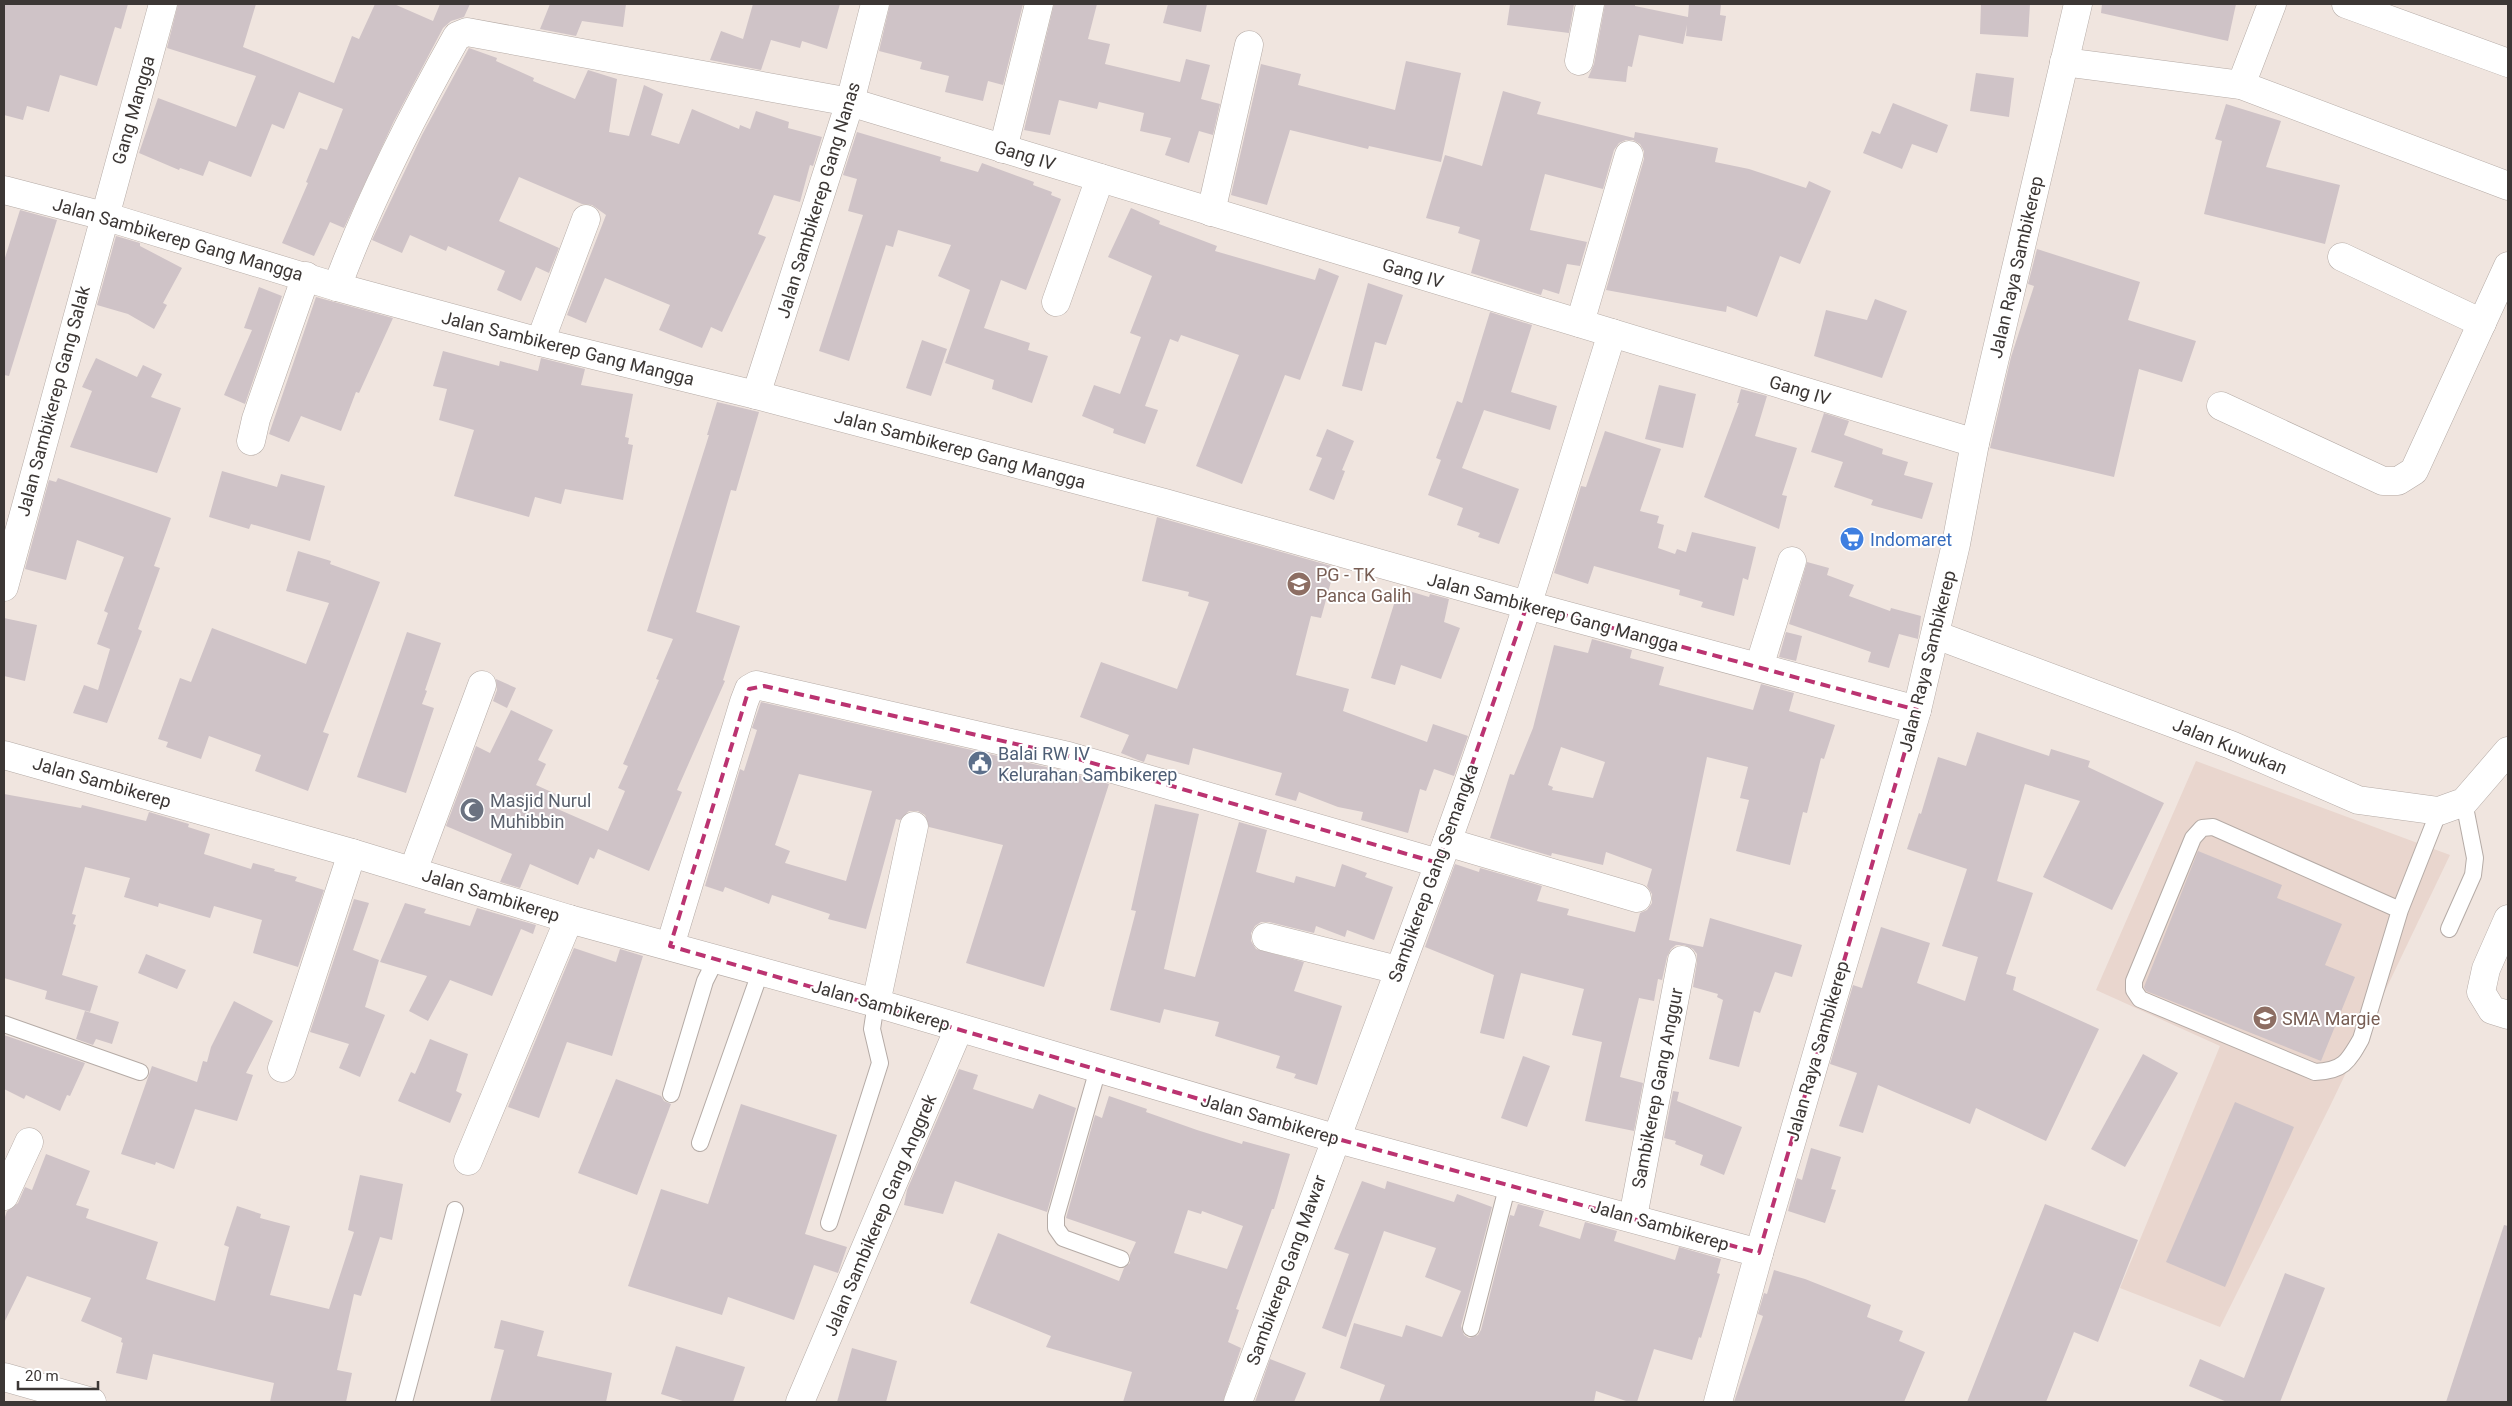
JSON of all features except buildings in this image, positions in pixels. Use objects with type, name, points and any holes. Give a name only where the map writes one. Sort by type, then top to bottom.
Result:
[{"type":"street","name":"Gang Mangga","points":[[104,216],[163,4]]},
{"type":"street","name":"Jalan Sambikerep Gang Nanas","points":[[756,396],[850,102],[875,4]]},
{"type":"street","points":[[1003,149],[1039,4]]},
{"type":"street","points":[[1579,61],[1590,4]]},
{"type":"street","name":"Jalan Raya Sambikerep","points":[[1718,1402],[1759,1253],[1917,710],[1936,635],[1975,443],[2078,4]]},
{"type":"street","points":[[2241,85],[2272,4]]},
{"type":"street","points":[[2346,4],[2508,63]]},
{"type":"street","name":"Gang IV","points":[[337,286],[356,235],[386,173],[451,47],[460,34],[506,39],[850,102],[1975,443]]},
{"type":"street","points":[[1211,212],[1249,45]]},
{"type":"street","points":[[2064,62],[2241,85],[2508,186]]},
{"type":"street","points":[[1580,323],[1629,155]]},
{"type":"street","points":[[1056,302],[1100,178]]},
{"type":"street","name":"Jalan Sambikerep Gang Mangga","points":[[4,190],[104,216],[337,286],[540,342],[756,396],[1165,503],[1527,605],[1917,710]]},
{"type":"street","name":"Jalan Sambikerep Gang Salak","points":[[4,587],[104,216]]},
{"type":"street","points":[[540,342],[586,219]]},
{"type":"street","points":[[2342,257],[2482,323]]},
{"type":"street","points":[[2222,406],[2382,482],[2398,481],[2414,471],[2508,266]]},
{"type":"street","points":[[251,441],[256,419],[306,276]]},
{"type":"street","name":"Sambikerep Gang Semangka","points":[[1334,1138],[1443,853],[1527,605],[1612,333]]},
{"type":"street","points":[[1759,667],[1792,561]]},
{"type":"street","name":"Jalan Kuwukan","points":[[1936,635],[2231,745],[2358,800],[2451,807]]},
{"type":"street","points":[[413,871],[482,685]]},
{"type":"street","points":[[670,946],[744,702],[749,689],[756,685],[1068,756],[1443,853],[1637,898]]},
{"type":"street","points":[[2451,807],[2508,751]]},
{"type":"street","name":"Jalan Sambikerep","points":[[4,755],[352,853],[569,919],[876,1003],[1334,1138],[1633,1217],[1759,1253]]},
{"type":"street","points":[[876,1003],[914,826]]},
{"type":"street","points":[[282,1068],[352,853]]},
{"type":"street","points":[[468,1161],[569,919]]},
{"type":"street","points":[[2508,919],[2486,969],[2481,992],[2492,1010],[2508,1015]]},
{"type":"street","points":[[1266,937],[1398,970]]},
{"type":"street","name":"Sambikerep Gang Anggur","points":[[1633,1217],[1682,960]]},
{"type":"street","name":"Jalan Sambikerep Gang Anggrek","points":[[800,1402],[959,1028]]},
{"type":"street","name":"Sambikerep Gang Mawar","points":[[1238,1402],[1334,1138]]},
{"type":"street","points":[[4,1196],[30,1142]]},
{"type":"street","points":[[4,1377],[40,1395],[92,1402]]},
{"type":"lane","points":[[2400,910],[2212,827],[2202,828],[2193,838],[2189,847],[2134,981],[2134,990],[2140,999],[2315,1072],[2330,1071],[2341,1067],[2361,1038],[2400,910],[2451,807]]},
{"type":"lane","points":[[2449,929],[2473,875],[2475,858],[2451,807]]},
{"type":"lane","points":[[671,1094],[705,981],[716,958]]},
{"type":"lane","points":[[700,1143],[760,970]]},
{"type":"lane","points":[[829,1223],[880,1063],[872,1029],[876,1003]]},
{"type":"lane","points":[[4,1024],[140,1072]]},
{"type":"lane","points":[[1098,1069],[1056,1216],[1056,1228],[1063,1238],[1121,1259]]},
{"type":"lane","points":[[1471,1328],[1508,1184]]},
{"type":"lane","points":[[404,1402],[455,1210]]},
{"type":"highlighted area","points":[[1527,605],[1917,710],[1759,1253],[1334,1138],[670,946],[749,689],[764,686],[1068,756],[1438,863]]},
{"type":"shaded area","name":"SMA Margie","points":[[2196,761],[2450,855],[2332,1102],[2220,1327],[2120,1288],[2220,1046],[2096,990]]},
{"type":"place","name":"Indomaret","points":[[1852,539]]},
{"type":"place","name":"PG - TK Panca Galih","points":[[1299,584]]},
{"type":"place","name":"Balai RW IV Kelurahan Sambikerep","points":[[980,763]]},
{"type":"place","name":"Masjid Nurul Muhibbin","points":[[472,810]]},
{"type":"place","name":"SMA Margie","points":[[2265,1018]]}]
